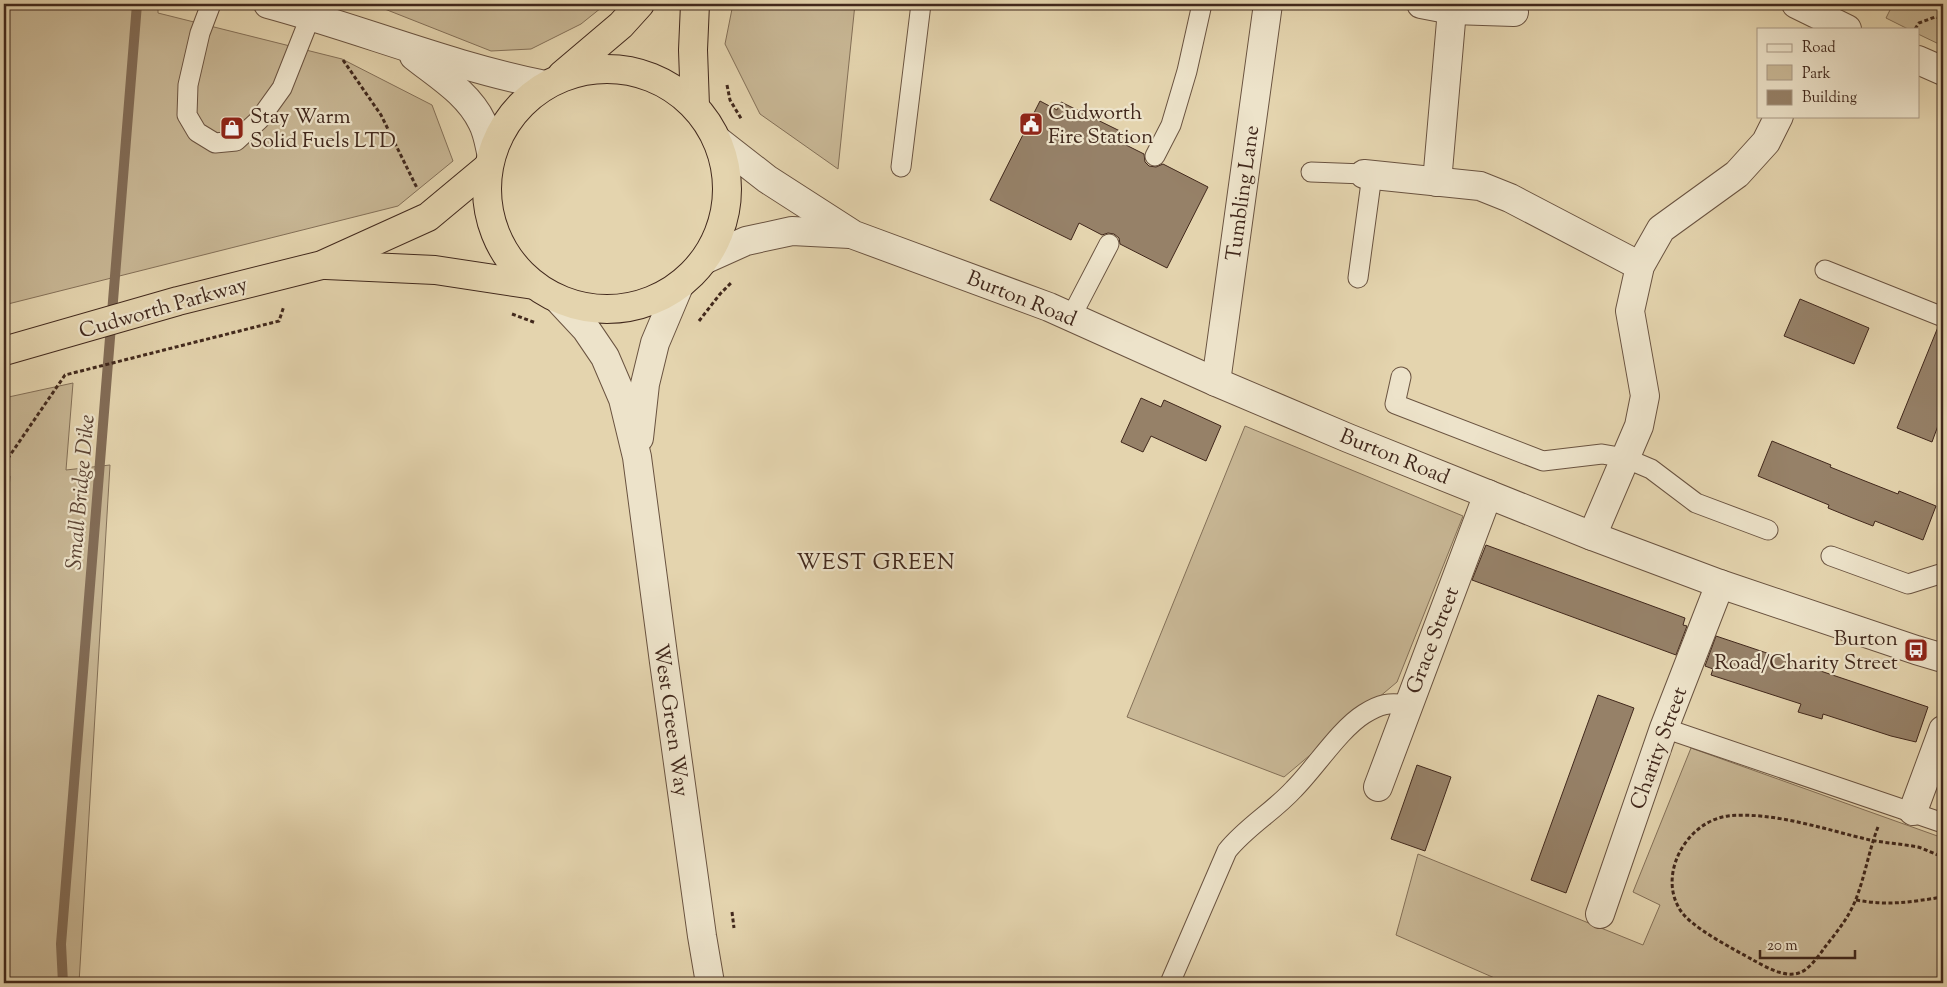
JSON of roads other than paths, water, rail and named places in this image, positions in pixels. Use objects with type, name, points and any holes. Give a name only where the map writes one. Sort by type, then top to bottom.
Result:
[{"type":"highway","points":[[552,81],[586,70],[615,68],[644,74],[671,87],[695,106],[717,140],[726,171],[727,202],[720,232],[706,259],[693,273],[679,286],[656,299],[632,307],[606,310],[590,308],[558,299],[534,285],[510,262],[494,232],[486,200],[489,160],[497,138],[514,112],[552,81],[622,25],[640,4]]},
{"type":"highway","points":[[695,4],[693,50],[695,106]]},
{"type":"highway","name":"Cudworth Parkway","points":[[4,351],[178,301],[322,265],[427,206],[489,160]]},
{"type":"highway","name":"Cudworth Parkway","points":[[322,265],[435,270],[534,285]]},
{"type":"street","points":[[268,4],[313,10],[399,45],[501,76],[552,81]]},
{"type":"street","name":"Tumbling Lane","points":[[1216,382],[1268,4]]},
{"type":"street","points":[[1421,4],[1452,10],[1514,12]]},
{"type":"street","points":[[1796,4],[1832,26]]},
{"type":"street","points":[[1437,182],[1452,10]]},
{"type":"street","points":[[399,45],[455,88],[472,106],[483,123],[489,160]]},
{"type":"street","points":[[1920,61],[1943,72]]},
{"type":"street","points":[[1592,536],[1639,426],[1645,396],[1630,311],[1640,266],[1661,230],[1737,174],[1766,142],[1778,118]]},
{"type":"street","name":"Burton Road","points":[[717,140],[767,179],[854,235],[1049,307],[1216,382],[1592,536],[1720,584],[1943,658]]},
{"type":"street","points":[[1368,174],[1480,186],[1510,198],[1640,266]]},
{"type":"street","name":"Burton Road","points":[[706,259],[746,241],[792,231],[854,235]]},
{"type":"street","name":"West Green Way","points":[[637,457],[645,384],[655,343],[679,286]]},
{"type":"street","name":"West Green Way","points":[[558,299],[586,329],[605,357],[623,399],[637,457],[710,983]]},
{"type":"street","name":"Grace Street","points":[[1378,786],[1488,494]]},
{"type":"street","name":"Charity Street","points":[[1600,914],[1664,728],[1720,584]]},
{"type":"street","points":[[1913,811],[1943,730]]},
{"type":"lane","points":[[211,4],[200,33],[188,86],[187,115],[196,132],[215,143],[236,141],[259,120],[282,88],[313,10]]},
{"type":"lane","points":[[901,166],[921,4]]},
{"type":"lane","points":[[1155,156],[1171,124],[1187,71],[1202,4]]},
{"type":"lane","points":[[1311,172],[1368,174],[1358,278]]},
{"type":"lane","points":[[1071,317],[1109,244]]},
{"type":"lane","points":[[1825,270],[1943,317]]},
{"type":"lane","points":[[1401,377],[1395,404],[1543,461],[1602,454],[1625,458],[1651,468],[1696,504],[1768,530]]},
{"type":"lane","points":[[1831,556],[1908,584],[1943,574]]},
{"type":"lane","points":[[1170,983],[1227,851],[1239,836],[1293,791],[1349,726],[1362,715],[1377,706],[1392,702],[1407,705]]},
{"type":"lane","points":[[1664,728],[1943,822]]},
{"type":"waterway","name":"Small Bridge Dike","points":[[63,983],[61,944],[137,4]]},
{"type":"place","name":"Cudworth Fire Station","points":[[1031,124]]},
{"type":"place","name":"Stay Warm Solid Fuels LTD","points":[[232,128]]},
{"type":"place","name":"Burton Road/Charity Street","points":[[1916,650]]},
{"type":"district","name":"WEST GREEN","points":[[876,561]]}]
